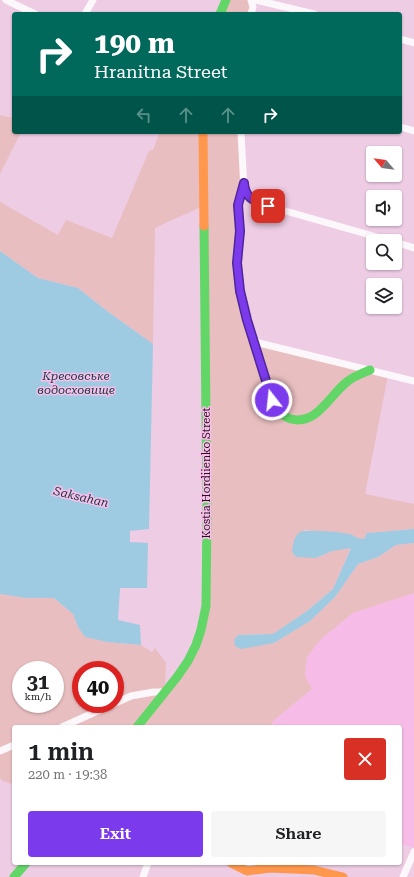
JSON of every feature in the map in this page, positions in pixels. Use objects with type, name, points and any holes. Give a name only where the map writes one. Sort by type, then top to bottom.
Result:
[{"type":"main road","points":[[221,12],[226,0]]},
{"type":"main road","name":"Kostia Hordiienko Street","points":[[139,725],[184,666],[196,645],[206,606],[207,506],[203,134]]},
{"type":"main road","points":[[244,183],[238,205],[240,231],[237,263],[240,291],[275,408],[283,416],[292,420],[307,419],[331,399],[345,383],[370,370]]},
{"type":"main road","points":[[14,877],[24,865]]},
{"type":"main road","points":[[234,865],[246,874],[270,868],[314,870],[343,877]]},
{"type":"street","points":[[6,0],[32,12]]},
{"type":"street","points":[[86,12],[92,0]]},
{"type":"street","points":[[251,0],[253,7],[252,12]]},
{"type":"street","points":[[256,0],[306,12]]},
{"type":"street","points":[[402,40],[414,43]]},
{"type":"street","points":[[402,128],[414,131]]},
{"type":"street","points":[[241,134],[244,190],[248,196],[268,206],[366,234]]},
{"type":"street","points":[[402,244],[414,248]]},
{"type":"street","points":[[255,342],[414,381]]},
{"type":"street","points":[[66,725],[131,696],[154,692],[165,692]]},
{"type":"street","points":[[0,751],[12,746]]},
{"type":"street","points":[[403,877],[414,852]]},
{"type":"street","points":[[143,877],[147,865]]},
{"type":"shaded area","points":[[226,0],[251,0],[251,12],[221,12]]},
{"type":"shaded area","points":[[0,115],[12,118],[12,134],[20,134],[0,174]]},
{"type":"shaded area","points":[[159,134],[241,134],[244,169],[237,263],[255,342],[388,375],[365,494],[414,504],[414,529],[367,533],[364,539],[357,539],[350,534],[304,530],[316,558],[332,551],[351,547],[333,589],[307,611],[273,634],[238,635],[274,643],[310,621],[335,597],[358,564],[378,557],[396,545],[414,543],[414,593],[353,613],[322,638],[307,657],[305,676],[312,689],[273,721],[271,725],[12,725],[12,784],[3,781],[0,778],[0,594],[26,598],[54,598],[73,614],[78,627],[85,637],[107,642],[141,645],[152,652],[155,648],[166,663],[165,691],[188,661],[206,606],[203,206],[155,228],[153,344],[78,288],[38,278],[0,251],[0,202],[58,235],[66,220],[112,238],[149,151],[153,150]]},
{"type":"shaded area","points":[[414,593],[414,848],[402,844],[402,725],[271,725],[273,721],[312,689],[305,676],[307,657],[322,638],[353,613]]},
{"type":"water","name":"Кресовське водосховище","points":[[0,251],[38,278],[78,288],[153,344],[149,529],[130,531],[130,542],[148,543],[147,588],[120,588],[118,620],[140,625],[141,645],[107,642],[85,637],[78,627],[73,614],[54,598],[26,598],[0,594]]},
{"type":"water","points":[[414,529],[414,543],[396,545],[378,557],[358,564],[335,597],[310,621],[274,643],[241,649],[235,646],[234,640],[238,635],[273,634],[307,611],[333,589],[351,548],[332,551],[316,558],[296,557],[292,552],[295,539],[300,532],[340,532],[364,539],[367,533]]},
{"type":"traffic: fast","points":[[221,12],[226,0]]},
{"type":"traffic: fast","points":[[244,183],[238,205],[240,231],[237,263],[240,291],[247,320],[272,400],[277,409],[284,416],[291,419],[300,420],[308,418],[322,408],[348,381],[370,370]]},
{"type":"traffic: fast","points":[[139,725],[188,661],[201,630],[206,606],[207,513],[204,226]]},
{"type":"traffic: fast","points":[[14,877],[24,865]]},
{"type":"traffic: slow","points":[[203,134],[204,226]]},
{"type":"traffic: slow","points":[[235,865],[247,871],[270,868],[314,870],[343,877]]},
{"type":"route","points":[[268,206],[248,196],[244,190],[244,183],[238,205],[240,231],[237,263],[240,291],[247,320],[272,400]]},
{"type":"water label","name":"Saksahan","points":[[81,497]]}]
